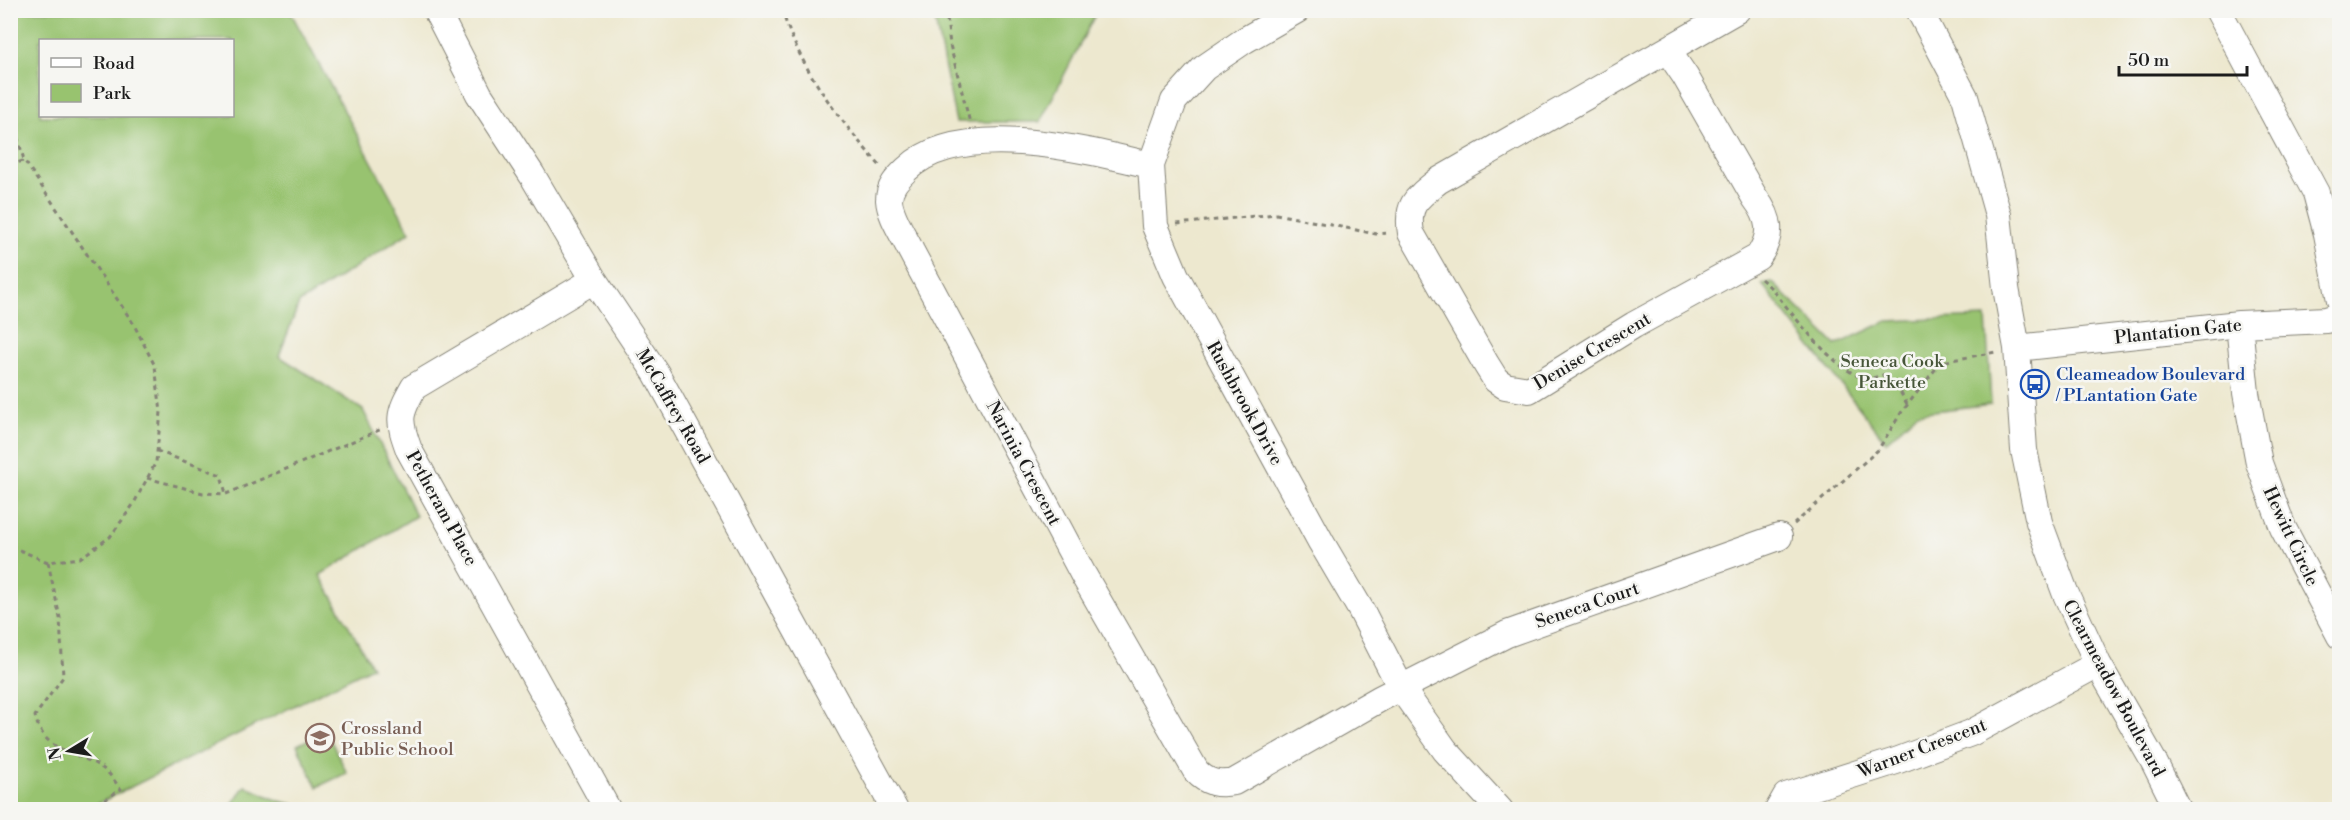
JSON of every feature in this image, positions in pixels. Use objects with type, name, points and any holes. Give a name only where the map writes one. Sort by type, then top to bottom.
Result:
[{"type":"street","name":"McCaffrey Road","points":[[436,10],[479,94],[532,175],[594,280],[656,372],[895,810]]},
{"type":"street","name":"Rushbrook Drive","points":[[1297,10],[1245,40],[1204,68],[1174,101],[1151,165],[1155,226],[1176,276],[1321,542],[1361,610],[1401,688],[1445,750],[1500,810]]},
{"type":"street","points":[[1411,232],[1408,218],[1410,210],[1418,198],[1438,181],[1737,10]]},
{"type":"street","name":"Clearmeadow Boulevard","points":[[1919,10],[1965,97],[1998,214],[2006,288],[2007,350],[2039,522],[2065,592],[2098,664],[2154,762],[2178,810]]},
{"type":"street","points":[[2218,10],[2316,193],[2340,300]]},
{"type":"street","name":"Denise Crescent","points":[[1411,232],[1496,380],[1505,386],[1529,390],[1634,325],[1758,257],[1766,245],[1769,231],[1766,212],[1755,198],[1685,76],[1668,51]]},
{"type":"street","points":[[894,181],[914,162],[940,151],[975,141],[998,140],[1045,145],[1151,165]]},
{"type":"street","name":"Narinia Crescent","points":[[894,181],[889,200],[911,251],[1084,576],[1196,771],[1202,777],[1219,784],[1234,782],[1401,688]]},
{"type":"street","points":[[401,420],[404,404],[414,387],[594,280]]},
{"type":"street","name":"Plantation Gate","points":[[2007,350],[2239,324],[2296,322],[2340,316]]},
{"type":"street","name":"Hewitt Circle","points":[[2239,324],[2246,393],[2259,463],[2283,528],[2340,636]]},
{"type":"street","name":"Petheram Place","points":[[401,420],[400,425],[410,450],[608,810]]},
{"type":"street","name":"Seneca Court","points":[[1401,688],[1507,634],[1779,537]]},
{"type":"street","name":"Warner Crescent","points":[[1778,810],[1786,796],[1896,761],[1971,733],[2098,664]]},
{"type":"path","points":[[782,10],[787,26],[815,81],[866,150],[894,181]]},
{"type":"path","points":[[946,10],[950,45],[975,141]]},
{"type":"path","points":[[10,111],[24,160],[133,323],[155,366],[161,412],[156,462],[133,505],[110,537],[80,558],[48,562],[10,546]]},
{"type":"path","points":[[10,165],[24,160]]},
{"type":"path","points":[[1155,226],[1276,214],[1376,234],[1411,232]]},
{"type":"path","points":[[1744,264],[1770,287],[1829,356],[1866,379],[1883,375],[1896,384],[1908,406]]},
{"type":"path","points":[[1779,537],[1878,450],[1941,362],[2007,350]]},
{"type":"path","points":[[147,478],[203,493],[226,494],[401,420]]},
{"type":"path","points":[[157,451],[221,475],[226,494]]},
{"type":"path","points":[[48,562],[60,618],[63,677],[35,716],[38,728],[52,745],[106,771],[121,789],[97,805]]},
{"type":"green space","points":[[933,10],[1097,11],[1040,122],[956,122]]},
{"type":"green space","points":[[10,11],[290,11],[410,232],[299,303],[279,356],[363,410],[416,516],[320,575],[372,667],[87,809],[11,809]]},
{"type":"green space","name":"Seneca Cook Parkette","points":[[1772,282],[1836,345],[1887,321],[1986,317],[1991,404],[1917,413],[1886,442],[1762,284]]},
{"type":"green space","points":[[326,731],[347,773],[317,787],[297,745]]},
{"type":"green space","points":[[245,786],[279,801],[314,809],[197,809],[229,808]]},
{"type":"place","name":"Cleameadow Boulevard / PLantation Gate","points":[[2035,384]]},
{"type":"place","name":"Crossland Public School","points":[[320,738]]}]
